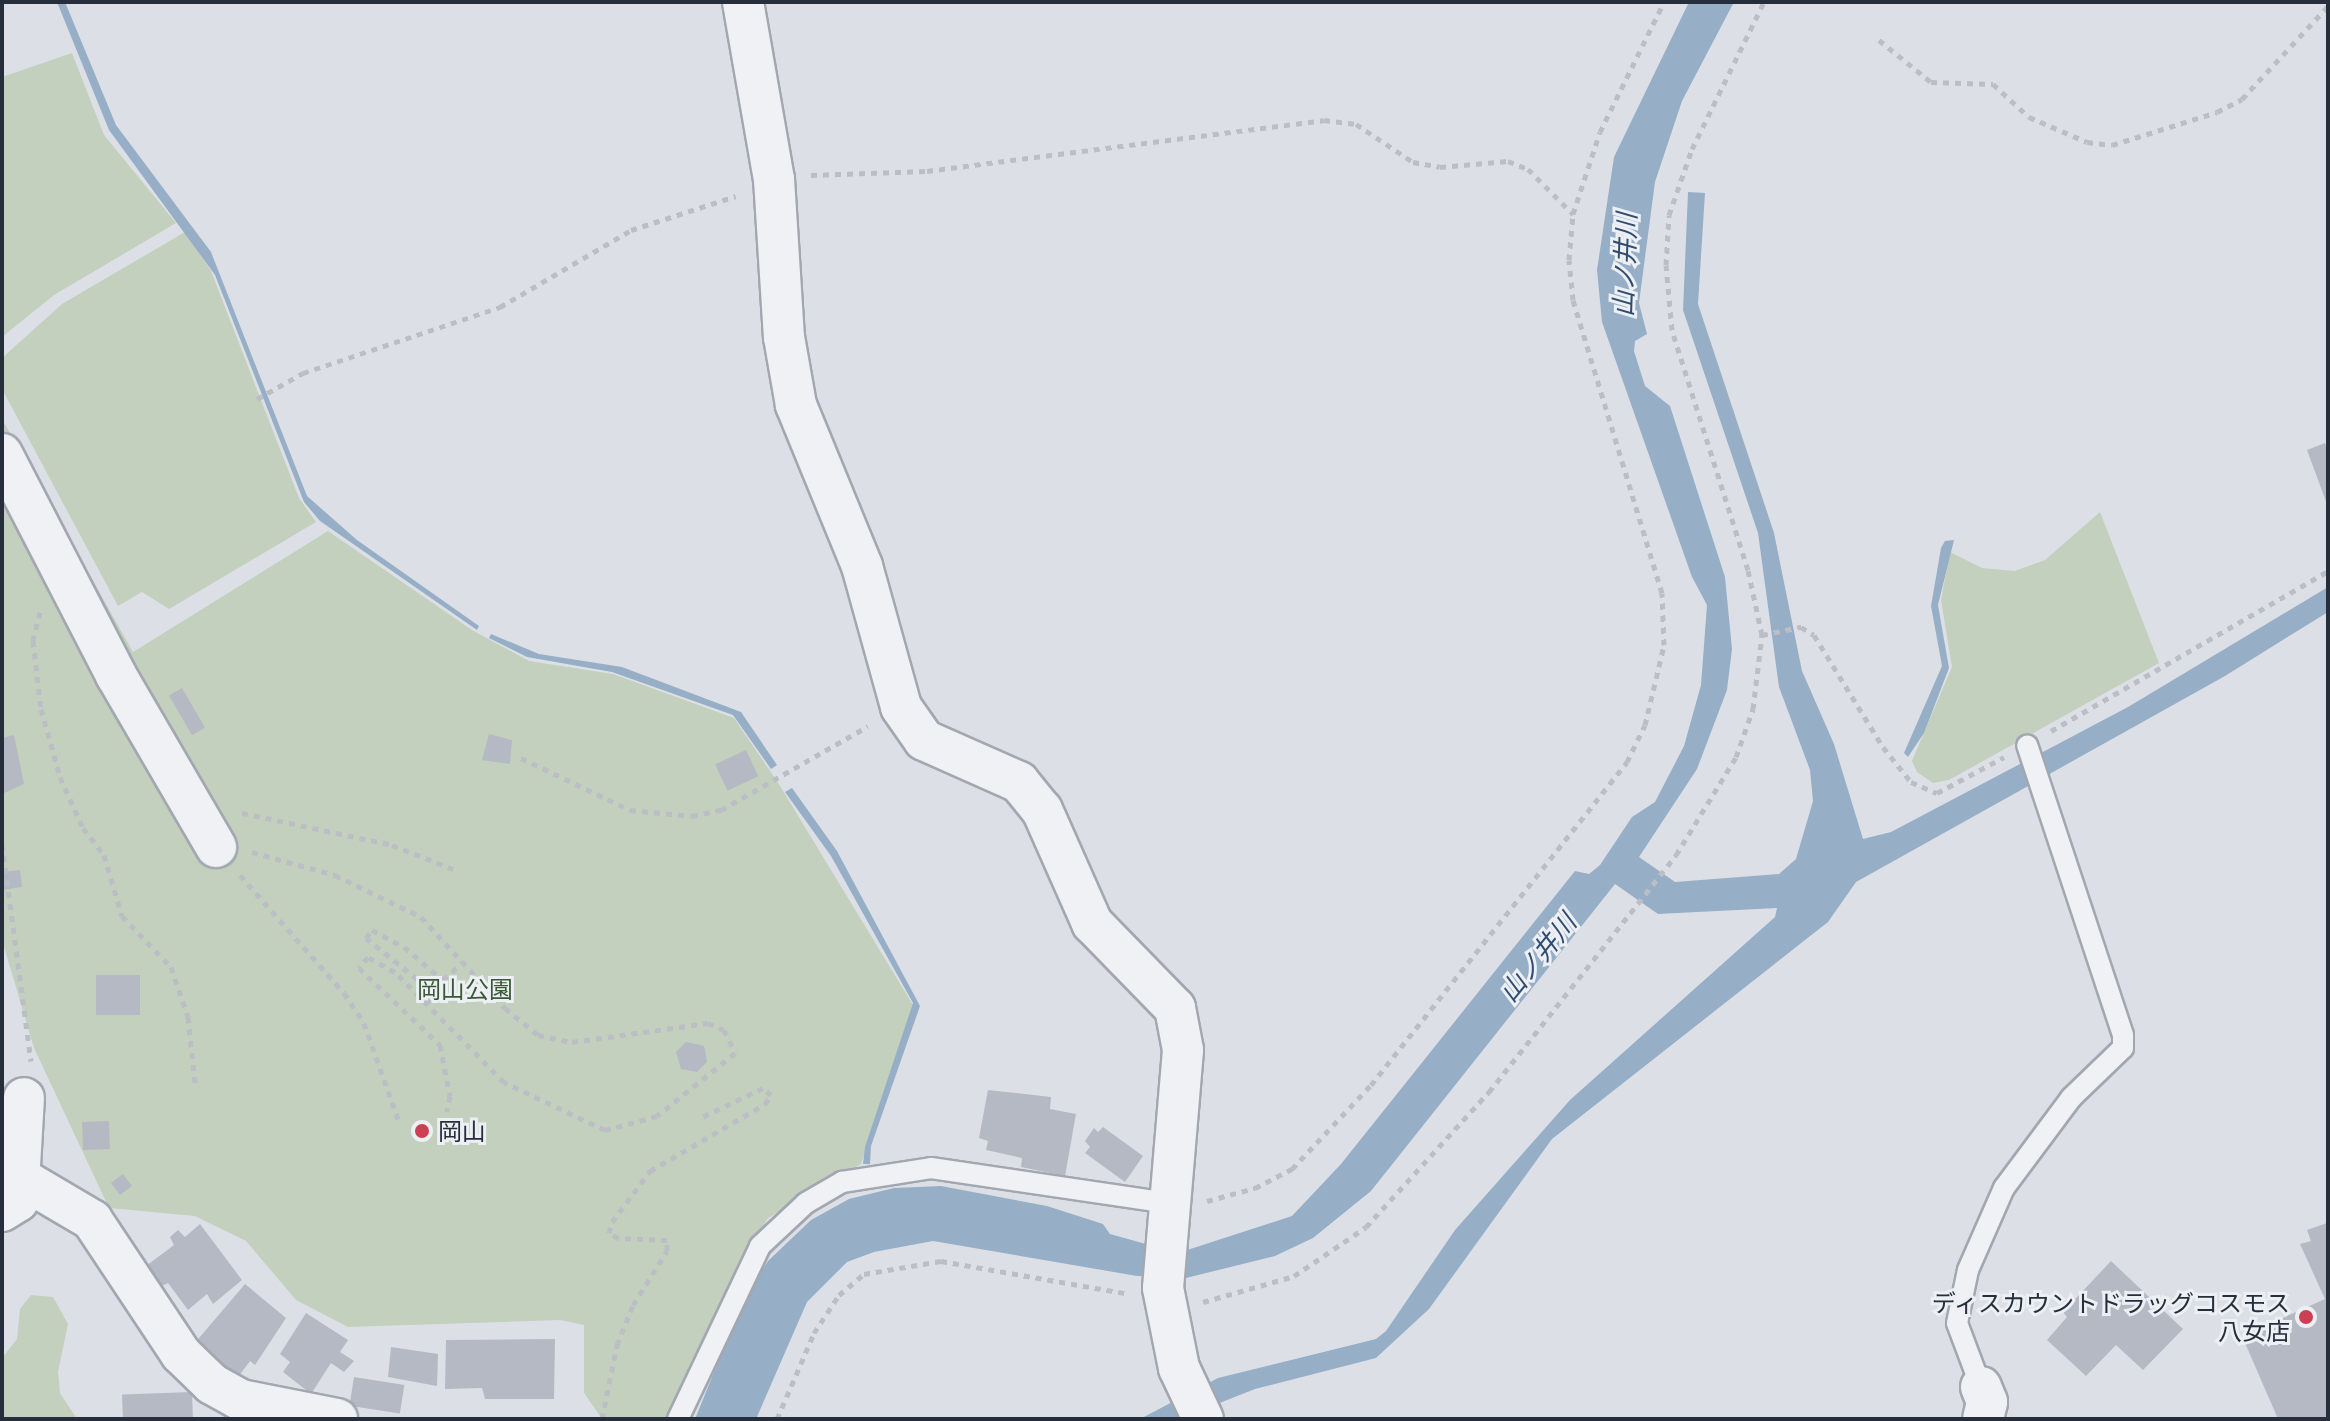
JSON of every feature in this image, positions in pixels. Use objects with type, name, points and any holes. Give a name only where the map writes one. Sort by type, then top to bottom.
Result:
[{"type":"street","points":[[743,2],[774,181],[784,337],[796,405],[862,566],[901,707],[924,740],[1019,782],[1042,810],[1092,923],[1175,1008],[1183,1050],[1166,1209],[1164,1294],[1197,1406]]},
{"type":"street","points":[[2,454],[214,844]]},
{"type":"street","points":[[28,1084],[11,1194],[92,1220],[212,1402],[241,1400],[337,1419]]},
{"type":"lane","points":[[1982,1403],[1957,1323],[1968,1270],[2004,1188],[2071,1098],[2123,1048],[2123,1035],[2029,749]]},
{"type":"lane","points":[[678,1419],[760,1246],[806,1203],[842,1182],[931,1168],[1166,1209]]},
{"type":"path","points":[[1166,1209],[1231,1195],[1292,1169],[1371,1085],[1627,762],[1645,725],[1664,645],[1662,593],[1573,300],[1573,214],[1600,132],[1664,2]]},
{"type":"path","points":[[777,1419],[814,1333],[839,1295],[864,1274],[941,1261],[1208,1302],[1294,1276],[1366,1227],[1489,1092],[1664,869],[1736,757],[1753,709],[1765,634],[1748,570],[1672,330],[1666,265],[1669,215],[1692,149],[1764,2]]},
{"type":"path","points":[[1879,40],[1931,82],[1993,84],[2040,122],[2087,142],[2112,145],[2217,112],[2242,99],[2328,6]]},
{"type":"path","points":[[257,399],[303,373],[500,307],[631,230],[774,181],[927,171],[1324,120],[1356,124],[1413,162],[1440,167],[1508,161],[1528,169],[1573,214]]},
{"type":"path","points":[[61,566],[50,572],[33,641],[41,709],[60,777],[83,828],[104,855],[122,916],[171,967],[188,1017],[195,1084]]},
{"type":"path","points":[[1765,634],[1796,628],[1814,635],[1883,747],[1911,782],[1937,793],[2029,749],[2328,571]]},
{"type":"path","points":[[521,758],[630,810],[667,816],[721,810],[901,707]]},
{"type":"path","points":[[192,806],[392,845],[453,869]]},
{"type":"path","points":[[2,844],[28,1084]]},
{"type":"path","points":[[214,844],[347,881],[421,917],[538,1035],[572,1042],[708,1023],[724,1030],[735,1053],[657,1116],[605,1130],[504,1082],[395,972],[368,957],[359,968],[440,1045],[450,1096],[447,1112]]},
{"type":"path","points":[[214,844],[344,993],[364,1023],[398,1119]]},
{"type":"path","points":[[427,1003],[436,994],[366,938],[372,930],[404,947],[443,980],[463,962]]},
{"type":"path","points":[[602,1419],[617,1345],[633,1305],[667,1251],[667,1240],[618,1238],[609,1233],[612,1222],[650,1171],[765,1104],[771,1095],[763,1088],[702,1117]]},
{"type":"green space","points":[[72,53],[104,135],[176,223],[54,295],[2,337],[2,77]]},
{"type":"green space","points":[[185,232],[211,271],[299,498],[316,522],[169,609],[142,592],[118,606],[2,389],[2,358],[62,304]]},
{"type":"green space","name":"岡山公園","points":[[2,419],[133,652],[328,531],[472,630],[529,661],[613,674],[734,718],[777,781],[913,1005],[861,1164],[768,1218],[735,1271],[670,1419],[602,1419],[584,1393],[584,1325],[560,1320],[348,1327],[296,1300],[246,1241],[195,1216],[109,1208],[34,1048],[2,940]]},
{"type":"green space","points":[[2100,512],[2159,663],[1949,780],[1933,783],[1917,772],[1912,761],[1952,667],[1941,600],[1950,552],[1982,568],[2015,571],[2045,560]]},
{"type":"green space","points":[[31,1295],[53,1297],[68,1324],[58,1372],[60,1393],[77,1419],[2,1419],[2,1358],[17,1339],[20,1309]]},
{"type":"water","points":[[57,2],[65,2],[116,125],[211,252],[307,496],[357,540],[479,626],[477,630],[320,521],[304,502],[215,275],[109,130]]},
{"type":"water","name":"山ノ井川","points":[[1689,2],[1734,2],[1682,101],[1655,182],[1639,303],[1647,334],[1635,341],[1634,351],[1645,386],[1670,406],[1725,577],[1732,649],[1727,690],[1697,769],[1639,857],[1675,882],[1779,874],[1796,859],[1813,801],[1810,770],[1779,687],[1758,533],[1683,310],[1688,192],[1705,193],[1698,304],[1774,533],[1802,671],[1834,744],[1863,839],[1891,832],[2128,707],[2328,587],[2328,612],[2225,676],[1856,882],[1828,922],[1552,1139],[1429,1309],[1376,1358],[1255,1389],[1179,1419],[1140,1419],[1218,1378],[1376,1339],[1386,1331],[1455,1230],[1570,1100],[1775,917],[1777,908],[1658,914],[1615,884],[1371,1191],[1313,1238],[1275,1256],[1186,1278],[1137,1276],[933,1241],[874,1252],[847,1262],[807,1302],[756,1419],[695,1419],[745,1296],[768,1261],[811,1220],[849,1199],[894,1188],[941,1186],[1047,1206],[1103,1224],[1110,1234],[1178,1253],[1292,1216],[1341,1164],[1575,871],[1589,874],[1600,865],[1632,817],[1655,802],[1684,746],[1701,685],[1707,605],[1692,577],[1602,322],[1597,270],[1614,157]]},
{"type":"water","points":[[1954,540],[1938,605],[1949,668],[1924,733],[1908,757],[1904,753],[1942,666],[1931,606],[1941,548],[1945,541]]},
{"type":"water","points":[[491,634],[539,654],[622,667],[741,712],[777,765],[771,769],[733,715],[612,672],[527,657],[489,638]]},
{"type":"water","points":[[792,788],[837,851],[920,1006],[871,1146],[870,1164],[863,1164],[865,1147],[913,1003],[831,856],[785,792]]},
{"type":"building","points":[[2325,443],[2328,452],[2328,507],[2307,450]]},
{"type":"building","points":[[182,688],[205,728],[192,735],[169,696]]},
{"type":"building","points":[[489,734],[512,740],[510,764],[482,760]]},
{"type":"building","points":[[14,735],[24,784],[2,794],[2,738]]},
{"type":"building","points":[[746,750],[758,776],[727,791],[715,764]]},
{"type":"building","points":[[20,870],[22,887],[2,890],[2,872]]},
{"type":"building","points":[[96,975],[140,975],[140,1015],[96,1015]]},
{"type":"building","points":[[686,1042],[704,1046],[707,1062],[697,1072],[681,1069],[676,1052]]},
{"type":"building","points":[[988,1090],[1051,1097],[1050,1109],[1076,1114],[1065,1176],[1021,1167],[1022,1158],[986,1150],[988,1141],[979,1138]]},
{"type":"building","points":[[109,1121],[110,1149],[83,1150],[82,1122]]},
{"type":"building","points":[[1103,1127],[1143,1156],[1125,1182],[1085,1153],[1090,1147],[1085,1141],[1094,1128],[1098,1132]]},
{"type":"building","points":[[123,1174],[132,1186],[120,1195],[111,1183]]},
{"type":"building","name":"ディスカウントドラッグコスモス 八女店","points":[[2327,1223],[2328,1419],[2278,1419],[2242,1336],[2325,1299],[2300,1244],[2311,1241],[2307,1230]]},
{"type":"building","points":[[200,1224],[242,1280],[213,1304],[207,1294],[188,1310],[168,1283],[162,1286],[146,1266],[174,1245],[170,1237],[178,1230],[185,1237]]},
{"type":"building","points":[[2111,1261],[2183,1329],[2143,1370],[2116,1345],[2086,1376],[2047,1340],[2067,1317],[2063,1312]]},
{"type":"building","points":[[245,1284],[286,1318],[255,1365],[250,1361],[235,1381],[194,1344]]},
{"type":"building","points":[[306,1313],[348,1340],[340,1352],[354,1361],[344,1372],[331,1363],[311,1394],[283,1372],[290,1362],[280,1354]]},
{"type":"building","points":[[555,1339],[554,1399],[485,1399],[482,1388],[445,1389],[446,1340]]},
{"type":"building","points":[[391,1347],[438,1354],[437,1386],[388,1377]]},
{"type":"building","points":[[354,1377],[404,1385],[400,1414],[349,1406]]},
{"type":"building","points":[[192,1392],[193,1418],[123,1419],[122,1394]]},
{"type":"place","name":"岡山","points":[[422,1131]]},
{"type":"place","name":"ディスカウントドラッグコスモス 八女店","points":[[2306,1317]]}]
